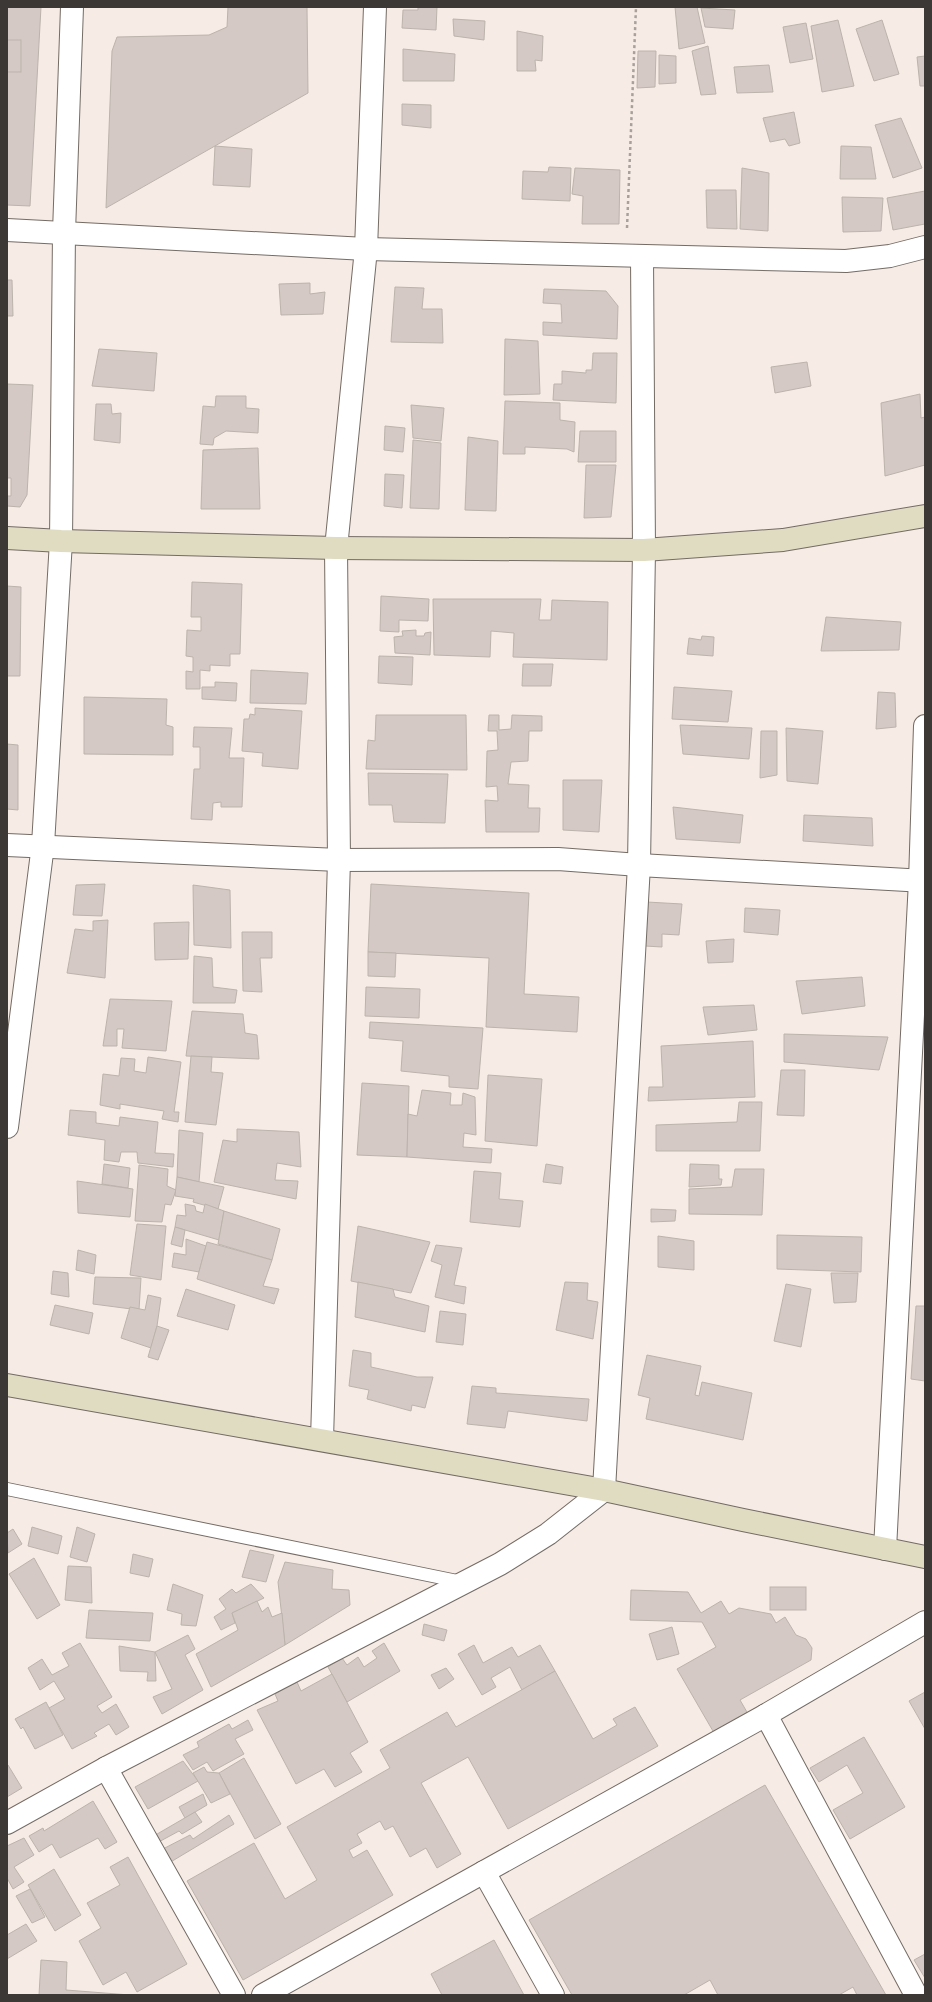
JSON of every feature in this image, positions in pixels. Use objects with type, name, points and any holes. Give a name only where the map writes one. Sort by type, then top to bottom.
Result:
[{"type":"street","points":[[7,1127],[43,845],[61,541],[64,232],[72,7]]},
{"type":"street","points":[[322,1440],[339,860],[336,548],[366,250],[375,7]]},
{"type":"street","points":[[7,230],[366,250],[846,261],[890,256],[925,247]]},
{"type":"street","points":[[7,1823],[106,1768],[500,1564],[548,1534],[604,1490],[639,865],[644,550],[634,256]]},
{"type":"street","points":[[7,538],[61,541],[336,548],[644,550],[783,540],[925,516]]},
{"type":"street","points":[[885,1549],[922,881],[925,726]]},
{"type":"street","points":[[7,845],[43,845],[339,860],[558,859],[922,881]]},
{"type":"street","points":[[7,1385],[604,1490],[925,1557]]},
{"type":"street","points":[[264,1995],[766,1715],[925,1622]]},
{"type":"street","points":[[766,1715],[916,1995]]},
{"type":"street","points":[[106,1768],[234,1995]]},
{"type":"street","points":[[484,1872],[553,1995]]},
{"type":"lane","points":[[7,1489],[465,1583]]},
{"type":"path","points":[[634,256],[636,7]]},
{"type":"building","points":[[7,7],[41,7],[30,206],[7,205]]},
{"type":"building","points":[[228,7],[307,7],[308,93],[106,208],[112,51],[117,37],[209,35],[227,27]]},
{"type":"building","points":[[418,7],[437,7],[436,30],[402,28],[403,10],[418,10]]},
{"type":"building","points":[[675,7],[697,7],[705,43],[679,49]]},
{"type":"building","points":[[701,8],[735,10],[733,29],[705,27]]},
{"type":"building","points":[[453,19],[485,21],[484,40],[454,36]]},
{"type":"building","points":[[838,20],[854,86],[822,92],[811,26]]},
{"type":"building","points":[[882,20],[899,74],[874,81],[856,29]]},
{"type":"building","points":[[806,23],[813,59],[790,63],[783,27]]},
{"type":"building","points":[[517,31],[543,36],[542,61],[535,60],[536,71],[517,71]]},
{"type":"building","points":[[7,40],[21,40],[21,72],[7,72]]},
{"type":"building","points":[[708,46],[716,94],[701,95],[692,51]]},
{"type":"building","points":[[403,49],[455,54],[454,81],[403,81]]},
{"type":"building","points":[[638,51],[656,51],[655,87],[637,88]]},
{"type":"building","points":[[659,55],[676,56],[676,83],[659,84]]},
{"type":"building","points":[[925,56],[925,86],[920,86],[917,57]]},
{"type":"building","points":[[769,65],[773,92],[737,93],[734,67]]},
{"type":"building","points":[[402,104],[431,105],[431,128],[402,125]]},
{"type":"building","points":[[794,112],[800,143],[789,146],[785,139],[770,142],[763,118]]},
{"type":"building","points":[[901,118],[922,168],[893,178],[875,125]]},
{"type":"building","points":[[215,146],[252,149],[250,187],[213,185]]},
{"type":"building","points":[[841,146],[871,147],[876,179],[840,179]]},
{"type":"building","points":[[549,167],[571,168],[570,201],[522,199],[523,171],[548,172]]},
{"type":"building","points":[[575,168],[620,170],[619,224],[582,224],[583,196],[572,194]]},
{"type":"building","points":[[742,168],[769,173],[768,231],[740,229]]},
{"type":"building","points":[[706,190],[736,190],[737,229],[707,228]]},
{"type":"building","points":[[925,191],[925,224],[893,230],[887,198]]},
{"type":"building","points":[[842,197],[883,198],[881,231],[843,232]]},
{"type":"building","points":[[7,280],[12,280],[13,316],[7,316]]},
{"type":"building","points":[[310,283],[310,294],[325,292],[323,314],[281,315],[279,284]]},
{"type":"building","points":[[395,287],[424,288],[422,309],[442,309],[443,343],[391,342]]},
{"type":"building","points":[[544,289],[606,291],[618,306],[617,339],[543,335],[543,322],[562,323],[561,304],[543,303]]},
{"type":"building","points":[[505,339],[538,341],[540,394],[504,395]]},
{"type":"building","points":[[99,349],[157,353],[154,391],[92,386]]},
{"type":"building","points":[[593,353],[617,353],[616,403],[553,400],[554,384],[562,384],[562,371],[586,373],[586,370],[592,370]]},
{"type":"building","points":[[807,362],[811,386],[775,393],[771,367]]},
{"type":"building","points":[[7,384],[33,385],[27,495],[20,507],[7,506],[7,496],[11,496],[11,478],[7,478]]},
{"type":"building","points":[[920,394],[921,418],[925,417],[925,465],[885,476],[881,403]]},
{"type":"building","points":[[216,396],[246,396],[246,408],[259,409],[258,433],[226,431],[214,438],[213,445],[200,444],[203,406],[215,407]]},
{"type":"building","points":[[505,401],[560,403],[560,420],[575,422],[574,452],[567,449],[525,447],[525,454],[503,454]]},
{"type":"building","points":[[96,404],[111,404],[112,414],[121,413],[120,443],[94,440]]},
{"type":"building","points":[[411,405],[444,408],[441,441],[413,438]]},
{"type":"building","points":[[385,426],[405,428],[403,452],[384,450]]},
{"type":"building","points":[[580,431],[616,431],[616,462],[578,462]]},
{"type":"building","points":[[468,437],[498,441],[496,511],[465,510]]},
{"type":"building","points":[[413,440],[441,443],[439,509],[410,508]]},
{"type":"building","points":[[258,448],[260,509],[201,509],[203,450]]},
{"type":"building","points":[[586,465],[616,465],[611,517],[584,518]]},
{"type":"building","points":[[385,474],[404,475],[402,508],[384,506]]},
{"type":"building","points":[[192,582],[242,584],[240,654],[230,654],[230,666],[210,665],[210,671],[200,670],[200,689],[186,689],[186,671],[193,672],[193,657],[186,656],[187,630],[201,631],[201,617],[191,617]]},
{"type":"building","points":[[7,586],[21,587],[20,676],[7,676]]},
{"type":"building","points":[[381,596],[429,599],[428,621],[399,620],[399,632],[380,631]]},
{"type":"building","points":[[433,599],[541,599],[539,620],[551,620],[552,600],[608,602],[607,660],[513,657],[514,633],[491,631],[490,657],[434,655]]},
{"type":"building","points":[[826,617],[901,622],[899,650],[821,651]]},
{"type":"building","points":[[416,630],[416,636],[424,636],[425,633],[431,632],[430,655],[395,653],[394,637],[403,636],[402,631]]},
{"type":"building","points":[[702,636],[714,637],[713,656],[687,654],[689,638],[701,640]]},
{"type":"building","points":[[379,656],[413,657],[412,685],[378,683]]},
{"type":"building","points":[[523,664],[553,664],[551,686],[522,686]]},
{"type":"building","points":[[251,670],[308,673],[306,704],[250,703]]},
{"type":"building","points":[[215,682],[237,683],[236,701],[202,699],[202,687],[215,687]]},
{"type":"building","points":[[674,687],[732,691],[728,722],[672,719]]},
{"type":"building","points":[[878,692],[895,693],[896,727],[876,729]]},
{"type":"building","points":[[84,697],[167,699],[166,725],[173,727],[173,755],[84,754]]},
{"type":"building","points":[[255,708],[302,711],[298,769],[262,766],[263,753],[242,751],[244,719],[249,719],[250,714],[255,715]]},
{"type":"building","points":[[376,715],[466,715],[467,770],[366,769],[368,740],[375,741]]},
{"type":"building","points":[[489,715],[499,715],[499,730],[511,729],[512,715],[542,716],[542,731],[529,731],[528,761],[511,762],[508,784],[529,785],[528,808],[540,808],[539,832],[486,832],[485,800],[498,801],[497,786],[486,787],[487,751],[498,750],[497,731],[488,731]]},
{"type":"building","points":[[680,725],[752,728],[749,759],[683,754]]},
{"type":"building","points":[[194,727],[232,728],[229,758],[244,758],[242,807],[221,807],[221,802],[213,803],[212,820],[191,819],[194,769],[200,769],[200,747],[193,747]]},
{"type":"building","points":[[786,728],[823,731],[818,784],[787,781]]},
{"type":"building","points":[[761,731],[777,731],[777,775],[760,778]]},
{"type":"building","points":[[7,744],[18,745],[18,810],[7,809]]},
{"type":"building","points":[[368,773],[448,774],[445,823],[394,822],[392,805],[369,805]]},
{"type":"building","points":[[563,780],[602,780],[599,832],[563,830]]},
{"type":"building","points":[[673,807],[743,815],[740,843],[676,839]]},
{"type":"building","points":[[804,815],[872,818],[873,846],[803,841]]},
{"type":"building","points":[[105,884],[102,916],[73,915],[76,885]]},
{"type":"building","points":[[371,884],[529,893],[524,994],[579,997],[577,1032],[486,1027],[489,958],[368,952]]},
{"type":"building","points":[[193,885],[230,890],[231,948],[194,945]]},
{"type":"building","points":[[647,902],[682,904],[679,935],[662,934],[662,947],[645,946]]},
{"type":"building","points":[[745,908],[780,910],[778,935],[744,932]]},
{"type":"building","points":[[108,920],[105,978],[67,973],[75,929],[93,931],[93,921]]},
{"type":"building","points":[[189,922],[188,959],[155,960],[154,923]]},
{"type":"building","points":[[242,932],[272,932],[272,958],[260,958],[262,992],[243,991]]},
{"type":"building","points":[[734,939],[733,962],[708,963],[706,941]]},
{"type":"building","points":[[368,952],[396,953],[395,977],[368,976]]},
{"type":"building","points":[[194,956],[212,958],[213,987],[237,990],[235,1003],[193,1003]]},
{"type":"building","points":[[862,977],[865,1006],[802,1014],[796,981]]},
{"type":"building","points":[[366,987],[420,989],[419,1018],[365,1016]]},
{"type":"building","points":[[110,999],[172,1001],[166,1051],[122,1048],[124,1029],[117,1029],[117,1046],[103,1046]]},
{"type":"building","points":[[754,1005],[757,1030],[708,1035],[703,1007]]},
{"type":"building","points":[[192,1011],[243,1014],[245,1033],[257,1035],[259,1059],[186,1056]]},
{"type":"building","points":[[370,1022],[483,1028],[478,1089],[449,1087],[449,1076],[401,1071],[403,1041],[369,1038]]},
{"type":"building","points":[[784,1034],[888,1037],[879,1070],[784,1062]]},
{"type":"building","points":[[753,1041],[755,1097],[648,1101],[649,1087],[663,1087],[661,1046]]},
{"type":"building","points":[[191,1056],[212,1057],[211,1072],[223,1073],[216,1125],[185,1122]]},
{"type":"building","points":[[148,1057],[181,1062],[174,1112],[179,1112],[178,1122],[162,1119],[164,1111],[120,1104],[120,1109],[100,1105],[103,1074],[119,1076],[121,1058],[135,1059],[134,1071],[146,1073]]},
{"type":"building","points":[[781,1070],[805,1070],[804,1116],[777,1115]]},
{"type":"building","points":[[488,1075],[542,1079],[537,1146],[485,1141]]},
{"type":"building","points":[[362,1083],[409,1086],[407,1157],[357,1155]]},
{"type":"building","points":[[422,1090],[451,1093],[450,1105],[462,1105],[463,1093],[475,1097],[476,1135],[464,1133],[463,1147],[492,1149],[491,1163],[407,1157],[408,1114],[417,1116]]},
{"type":"building","points":[[739,1102],[762,1102],[760,1151],[656,1151],[656,1125],[737,1122]]},
{"type":"building","points":[[70,1110],[96,1112],[96,1123],[119,1126],[120,1117],[158,1122],[155,1153],[174,1154],[173,1167],[138,1163],[137,1152],[121,1152],[119,1162],[104,1160],[105,1140],[68,1135]]},
{"type":"building","points":[[237,1129],[299,1132],[301,1167],[277,1163],[275,1180],[298,1181],[296,1199],[214,1182],[223,1140],[237,1142]]},
{"type":"building","points":[[179,1130],[203,1133],[199,1182],[177,1177]]},
{"type":"building","points":[[104,1164],[130,1168],[128,1188],[102,1184]]},
{"type":"building","points":[[546,1164],[563,1167],[561,1184],[543,1182]]},
{"type":"building","points":[[690,1164],[719,1165],[719,1179],[722,1179],[721,1185],[689,1187]]},
{"type":"building","points":[[139,1165],[168,1169],[167,1186],[176,1190],[171,1205],[165,1204],[162,1222],[135,1221]]},
{"type":"building","points":[[735,1169],[764,1169],[762,1215],[689,1214],[689,1189],[732,1187]]},
{"type":"building","points":[[474,1171],[501,1173],[499,1199],[523,1201],[520,1227],[470,1222]]},
{"type":"building","points":[[177,1177],[224,1187],[218,1209],[193,1202],[194,1199],[175,1196]]},
{"type":"building","points":[[77,1181],[133,1189],[130,1217],[78,1213]]},
{"type":"building","points":[[185,1204],[195,1206],[196,1211],[203,1213],[205,1204],[224,1211],[219,1240],[175,1227],[177,1215],[186,1216]]},
{"type":"building","points":[[651,1209],[676,1210],[675,1221],[651,1222]]},
{"type":"building","points":[[224,1211],[280,1229],[272,1260],[218,1244]]},
{"type":"building","points":[[137,1224],[166,1226],[161,1280],[130,1275]]},
{"type":"building","points":[[358,1226],[430,1242],[411,1293],[351,1281]]},
{"type":"building","points":[[175,1227],[185,1230],[182,1247],[171,1244]]},
{"type":"building","points":[[777,1235],[862,1237],[861,1272],[777,1269]]},
{"type":"building","points":[[658,1236],[694,1241],[694,1270],[658,1267]]},
{"type":"building","points":[[186,1239],[206,1246],[199,1272],[172,1267],[174,1253],[186,1255]]},
{"type":"building","points":[[207,1242],[272,1260],[263,1286],[279,1289],[274,1304],[197,1279]]},
{"type":"building","points":[[436,1245],[462,1248],[454,1285],[466,1287],[464,1304],[435,1297],[442,1265],[431,1261]]},
{"type":"building","points":[[78,1250],[96,1255],[94,1274],[76,1270]]},
{"type":"building","points":[[53,1271],[68,1273],[69,1297],[51,1294]]},
{"type":"building","points":[[831,1273],[858,1273],[856,1302],[834,1303]]},
{"type":"building","points":[[95,1277],[141,1278],[139,1310],[93,1304]]},
{"type":"building","points":[[358,1282],[393,1289],[395,1297],[429,1306],[425,1332],[355,1317]]},
{"type":"building","points":[[565,1282],[588,1283],[587,1300],[598,1302],[593,1339],[556,1330]]},
{"type":"building","points":[[786,1284],[811,1289],[801,1347],[774,1341]]},
{"type":"building","points":[[186,1289],[235,1305],[228,1330],[177,1316]]},
{"type":"building","points":[[148,1295],[161,1298],[157,1326],[151,1348],[121,1338],[130,1307],[145,1310]]},
{"type":"building","points":[[55,1305],[93,1313],[89,1334],[50,1325]]},
{"type":"building","points":[[916,1306],[925,1306],[925,1381],[911,1379]]},
{"type":"building","points":[[440,1311],[466,1314],[463,1345],[436,1342]]},
{"type":"building","points":[[157,1326],[169,1330],[158,1360],[148,1357]]},
{"type":"building","points":[[353,1350],[371,1353],[371,1367],[417,1377],[433,1377],[425,1408],[412,1405],[411,1411],[367,1399],[369,1390],[349,1386]]},
{"type":"building","points":[[647,1355],[701,1366],[695,1395],[699,1396],[702,1382],[752,1393],[743,1440],[646,1419],[650,1398],[638,1395]]},
{"type":"building","points":[[472,1386],[496,1388],[496,1393],[589,1399],[587,1421],[508,1411],[505,1428],[467,1424]]},
{"type":"building","points":[[32,1527],[62,1536],[58,1554],[28,1546]]},
{"type":"building","points":[[77,1527],[95,1534],[87,1562],[70,1557]]},
{"type":"building","points":[[13,1529],[22,1544],[8,1553],[7,1533]]},
{"type":"building","points":[[250,1550],[274,1555],[266,1582],[242,1577]]},
{"type":"building","points":[[133,1554],[153,1559],[149,1577],[130,1573]]},
{"type":"building","points":[[34,1558],[60,1605],[37,1619],[9,1574]]},
{"type":"building","points":[[285,1562],[333,1570],[332,1589],[349,1590],[350,1605],[285,1645],[278,1582]]},
{"type":"building","points":[[68,1566],[91,1567],[92,1603],[65,1600]]},
{"type":"building","points":[[173,1584],[203,1595],[196,1626],[181,1625],[182,1614],[167,1610]]},
{"type":"building","points":[[251,1584],[264,1598],[232,1613],[235,1623],[221,1630],[214,1617],[226,1609],[219,1599],[232,1589],[236,1593]]},
{"type":"building","points":[[770,1587],[806,1587],[806,1610],[770,1610]]},
{"type":"building","points":[[631,1590],[688,1592],[701,1613],[721,1601],[729,1614],[739,1608],[771,1614],[776,1623],[785,1617],[796,1635],[806,1639],[812,1648],[811,1660],[740,1700],[751,1719],[717,1738],[677,1669],[716,1647],[702,1622],[630,1620]]},
{"type":"building","points":[[257,1601],[262,1612],[268,1607],[272,1617],[282,1613],[285,1645],[211,1687],[196,1654],[238,1630],[232,1613]]},
{"type":"building","points":[[89,1610],[153,1613],[150,1641],[86,1638]]},
{"type":"building","points":[[424,1624],[447,1630],[444,1641],[422,1635]]},
{"type":"building","points":[[672,1627],[679,1654],[657,1660],[649,1634]]},
{"type":"building","points":[[188,1635],[195,1649],[185,1655],[203,1690],[162,1714],[153,1697],[172,1689],[155,1652]]},
{"type":"building","points":[[80,1643],[112,1697],[97,1706],[102,1713],[116,1704],[129,1727],[116,1735],[109,1724],[94,1733],[97,1736],[72,1749],[49,1708],[65,1699],[54,1681],[40,1690],[28,1668],[42,1659],[52,1675],[69,1666],[62,1653]]},
{"type":"building","points":[[384,1643],[400,1671],[347,1702],[328,1667],[342,1658],[347,1665],[358,1657],[364,1667],[377,1658],[372,1651]]},
{"type":"building","points":[[474,1645],[483,1663],[512,1647],[518,1657],[540,1645],[555,1671],[522,1690],[510,1667],[491,1678],[496,1687],[482,1695],[458,1654]]},
{"type":"building","points":[[119,1646],[155,1652],[156,1681],[147,1681],[148,1672],[120,1671]]},
{"type":"building","points":[[446,1668],[454,1679],[439,1689],[431,1675]]},
{"type":"building","points":[[555,1671],[593,1739],[617,1725],[613,1719],[635,1707],[658,1746],[508,1829],[468,1757],[421,1783],[461,1854],[437,1868],[426,1848],[410,1857],[393,1826],[385,1830],[380,1821],[357,1834],[362,1843],[349,1850],[353,1858],[367,1850],[393,1895],[243,1980],[187,1881],[254,1843],[285,1899],[317,1880],[287,1827],[390,1768],[380,1750],[447,1712],[456,1727]]},
{"type":"building","points":[[332,1674],[368,1742],[350,1753],[362,1772],[335,1787],[324,1769],[296,1784],[257,1710],[278,1701],[275,1694],[297,1682],[301,1691]]},
{"type":"building","points":[[925,1692],[925,1729],[909,1701]]},
{"type":"building","points":[[46,1702],[63,1735],[35,1749],[23,1727],[21,1729],[15,1719]]},
{"type":"building","points":[[248,1720],[253,1730],[235,1739],[244,1754],[213,1771],[207,1762],[193,1770],[183,1755],[199,1747],[197,1742],[229,1724],[232,1729]]},
{"type":"building","points":[[864,1737],[905,1807],[850,1839],[833,1810],[863,1793],[847,1765],[819,1782],[810,1768]]},
{"type":"building","points":[[244,1758],[281,1824],[255,1839],[219,1773]]},
{"type":"building","points":[[183,1761],[198,1781],[148,1809],[135,1787]]},
{"type":"building","points":[[8,1765],[22,1788],[7,1797],[7,1766]]},
{"type":"building","points":[[204,1767],[207,1772],[219,1773],[230,1794],[211,1803],[193,1773]]},
{"type":"building","points":[[765,1785],[886,1995],[857,1995],[853,1987],[839,1995],[718,1995],[710,1980],[684,1995],[572,1995],[529,1920]]},
{"type":"building","points":[[203,1794],[207,1805],[185,1818],[179,1807]]},
{"type":"building","points":[[93,1801],[117,1842],[105,1849],[98,1838],[60,1858],[52,1844],[39,1852],[29,1836],[43,1828],[44,1831]]},
{"type":"building","points":[[195,1812],[202,1822],[182,1834],[179,1831],[155,1844],[152,1837]]},
{"type":"building","points":[[229,1815],[234,1824],[169,1863],[161,1850],[190,1835],[193,1839]]},
{"type":"building","points":[[24,1838],[34,1855],[14,1867],[24,1882],[13,1889],[7,1878],[7,1846]]},
{"type":"building","points":[[128,1857],[187,1964],[137,1992],[126,1972],[103,1985],[79,1941],[101,1928],[87,1903],[120,1885],[110,1867]]},
{"type":"building","points":[[54,1869],[81,1915],[55,1931],[28,1885]]},
{"type":"building","points":[[30,1889],[45,1917],[32,1923],[16,1896]]},
{"type":"building","points":[[26,1924],[37,1941],[7,1959],[7,1935]]},
{"type":"building","points":[[494,1940],[524,1995],[442,1995],[431,1974]]},
{"type":"building","points":[[925,1954],[925,1978],[914,1960]]},
{"type":"building","points":[[41,1960],[67,1962],[66,1990],[130,1995],[39,1995]]}]
